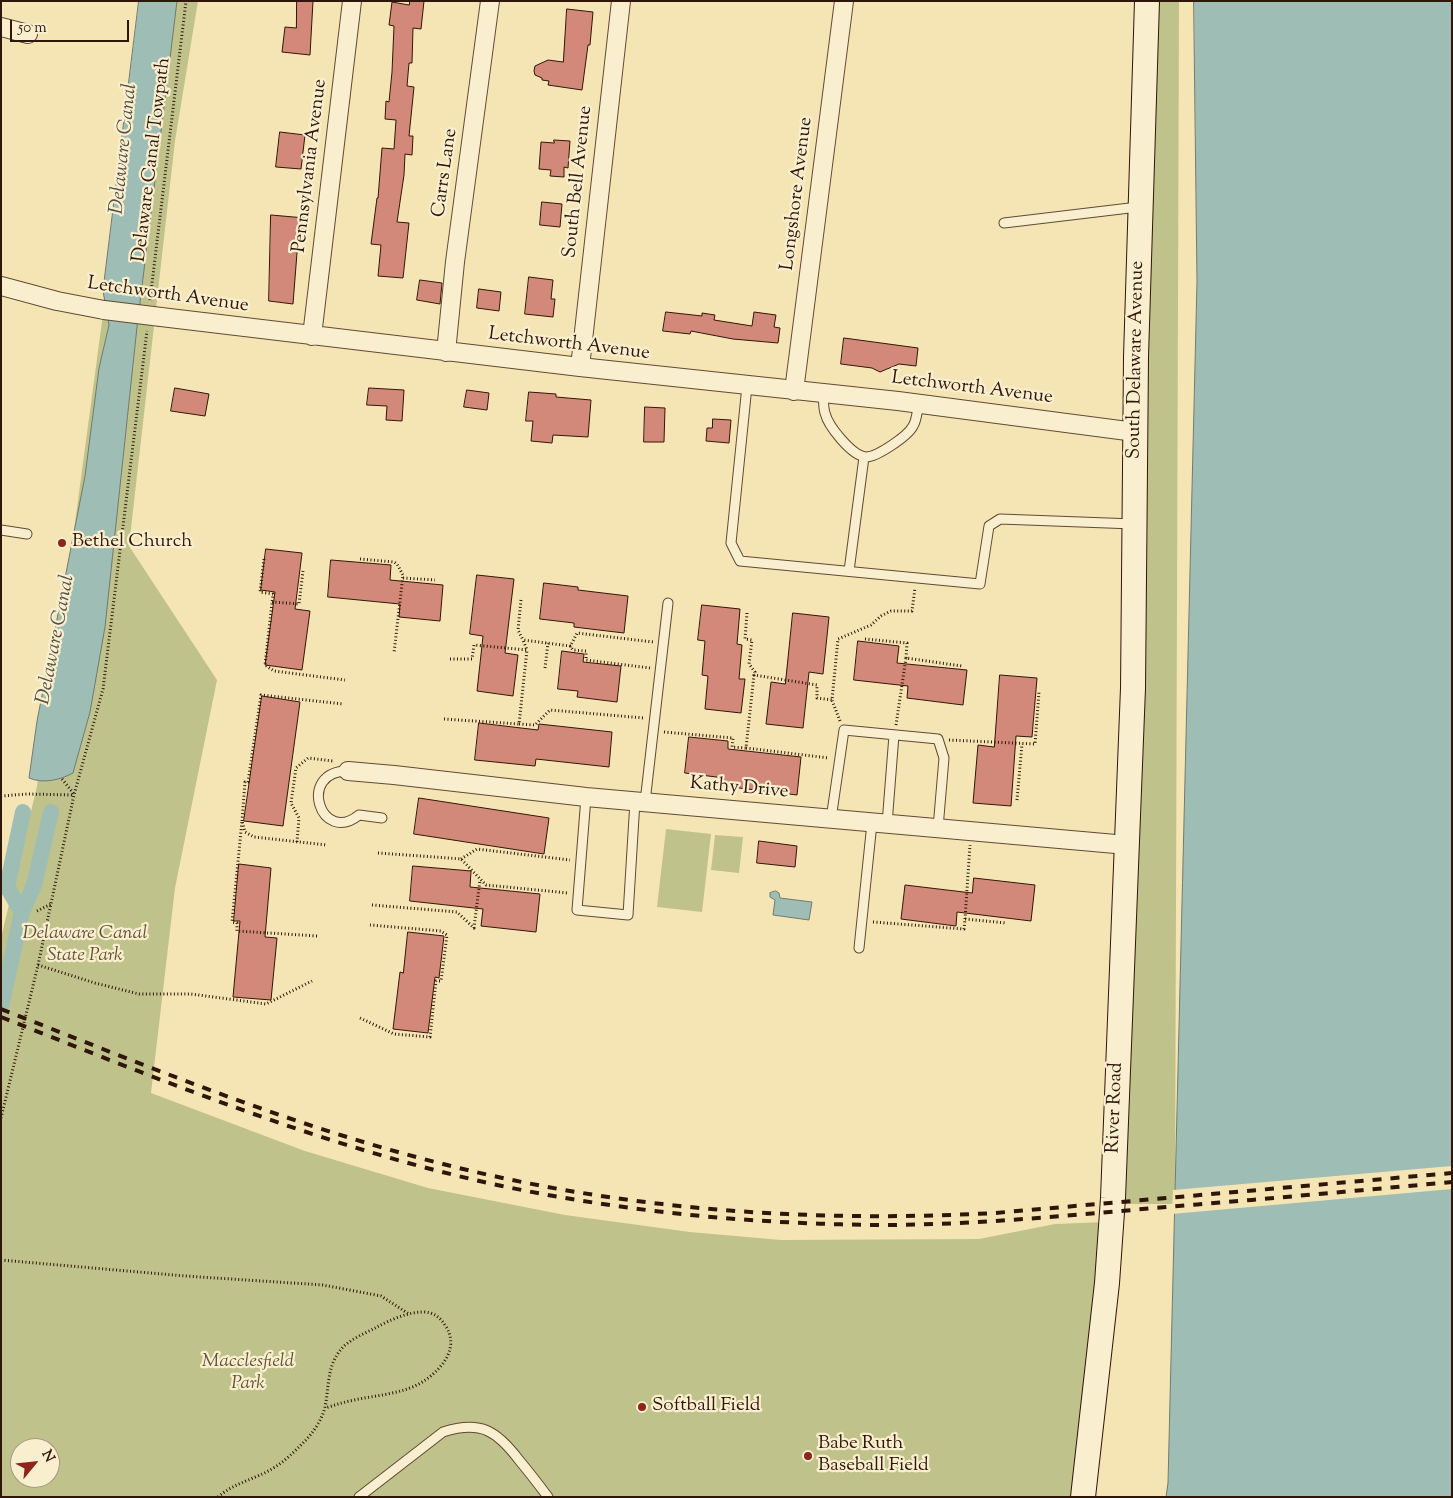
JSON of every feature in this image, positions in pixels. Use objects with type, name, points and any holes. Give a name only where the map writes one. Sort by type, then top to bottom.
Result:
[{"type":"main road","name":"South Delaware Avenue","points":[[1132,719],[1135,432],[1147,1]]},
{"type":"main road","name":"River Road","points":[[1083,1497],[1107,1283],[1110,1239],[1132,719]]},
{"type":"street","name":"Pennsylvania Avenue","points":[[312,336],[352,1]]},
{"type":"street","name":"Carrs Lane","points":[[446,352],[455,262],[490,1]]},
{"type":"street","name":"South Bell Avenue","points":[[580,367],[621,1]]},
{"type":"street","name":"Longshore Avenue","points":[[794,391],[844,1]]},
{"type":"street","points":[[1,27],[28,34]]},
{"type":"street","name":"Letchworth Avenue","points":[[1,286],[57,302],[104,310],[446,352],[919,404],[1135,432]]},
{"type":"street","name":"Kathy Drive","points":[[342,766],[394,775],[586,797],[1127,845]]},
{"type":"lane","points":[[1004,222],[1141,207]]},
{"type":"lane","points":[[747,386],[731,544],[740,561],[980,584],[989,526],[1000,519],[1134,524]]},
{"type":"lane","points":[[823,394],[825,415],[837,435],[855,452],[864,457],[872,456],[896,443],[913,427],[919,404]]},
{"type":"lane","points":[[849,571],[864,457]]},
{"type":"lane","points":[[1,530],[27,534]]},
{"type":"lane","points":[[586,797],[578,910],[628,915],[640,802],[655,719],[668,603]]},
{"type":"lane","points":[[831,819],[844,730],[938,739],[944,758],[938,828]]},
{"type":"lane","points":[[859,948],[894,735]]},
{"type":"lane","points":[[342,766],[340,771],[325,779],[320,786],[318,802],[321,810],[327,817],[343,824],[352,821],[359,815],[382,818]]},
{"type":"lane","points":[[359,1497],[432,1439],[456,1428],[469,1427],[488,1432],[505,1442],[548,1497]]},
{"type":"path","name":"Delaware Canal Towpath","points":[[1,1118],[38,965],[74,795],[103,689],[153,316],[186,1]]},
{"type":"path","points":[[264,559],[260,592],[273,594],[264,665],[274,671],[345,680]]},
{"type":"path","points":[[360,559],[397,564],[403,575],[394,653]]},
{"type":"path","points":[[272,602],[299,604],[303,571]]},
{"type":"path","points":[[403,578],[434,580]]},
{"type":"path","points":[[844,730],[832,700],[838,639],[871,625],[881,616],[891,611],[912,611],[917,578]]},
{"type":"path","points":[[519,724],[527,650],[518,630],[521,600]]},
{"type":"path","points":[[746,748],[754,675],[756,672],[749,664],[752,640],[744,639],[747,613]]},
{"type":"path","points":[[570,647],[577,633],[637,640]]},
{"type":"path","points":[[865,639],[907,644],[894,735]]},
{"type":"path","points":[[523,640],[586,651],[586,660],[634,666]]},
{"type":"path","points":[[545,668],[548,643]]},
{"type":"path","points":[[450,659],[472,659],[474,645],[527,650]]},
{"type":"path","points":[[906,658],[962,666]]},
{"type":"path","points":[[754,675],[817,685],[817,698],[832,700]]},
{"type":"path","points":[[938,739],[1035,744],[1039,692]]},
{"type":"path","points":[[317,936],[237,931],[238,922],[232,922],[245,782],[248,782],[260,695],[342,704]]},
{"type":"path","points":[[444,719],[535,725],[550,710],[655,719]]},
{"type":"path","points":[[653,731],[733,738],[732,747],[840,759]]},
{"type":"path","points":[[1017,800],[1022,744]]},
{"type":"path","points":[[297,842],[299,818],[292,803],[296,768],[308,758],[342,766]]},
{"type":"path","points":[[62,779],[74,795]]},
{"type":"path","points":[[1,796],[27,794],[74,795]]},
{"type":"path","points":[[242,821],[245,832],[254,837],[327,844]]},
{"type":"path","points":[[862,921],[964,929],[971,831]]},
{"type":"path","points":[[378,853],[461,859],[476,849],[581,862]]},
{"type":"path","points":[[461,859],[486,885],[579,894]]},
{"type":"path","points":[[372,905],[457,912],[474,928],[480,879]]},
{"type":"path","points":[[36,911],[51,904]]},
{"type":"path","points":[[965,919],[1006,923]]},
{"type":"path","points":[[360,1018],[394,1034],[430,1037],[436,981],[441,981],[446,935],[441,931],[370,925]]},
{"type":"path","points":[[38,965],[139,994],[191,994],[266,1004],[312,981]]},
{"type":"path","points":[[1,1260],[185,1276],[323,1285],[381,1296],[410,1315]]},
{"type":"path","points":[[218,1497],[225,1491],[276,1467],[310,1434],[321,1419],[325,1408],[329,1374],[339,1352],[348,1342],[389,1321],[422,1312],[436,1315],[442,1321],[452,1337],[452,1345],[444,1362],[433,1374],[414,1386],[325,1408]]},
{"type":"green space","points":[[145,1],[198,1],[175,141],[129,546],[217,680],[175,888],[151,1093],[305,1151],[428,1188],[565,1215],[690,1232],[781,1240],[979,1239],[1055,1224],[1106,1222],[1078,1497],[1,1497],[1,938],[37,786],[65,597]]},
{"type":"green space","points":[[1147,1],[1179,1],[1175,1204],[1113,1204]]},
{"type":"green space","points":[[666,829],[711,834],[702,912],[657,907]]},
{"type":"green space","points":[[715,835],[743,837],[739,873],[711,870]]},
{"type":"water","points":[[139,1],[177,1],[137,327],[105,627],[90,712],[73,773],[63,778],[40,781],[29,778],[37,721],[85,476],[99,368],[109,325],[103,291]]},
{"type":"water","points":[[1194,1],[1452,1],[1452,1497],[1166,1497],[1168,1483],[1197,282]]},
{"type":"water","points":[[776,891],[779,893],[780,898],[812,902],[809,920],[773,915],[775,900],[770,897],[770,893]]},
{"type":"pier","points":[[1452,1166],[1452,1189],[1172,1214],[1173,1190]]},
{"type":"building","points":[[297,1],[313,1],[310,55],[282,52],[285,27],[296,28]]},
{"type":"building","points":[[410,1],[424,1],[421,29],[413,28],[412,63],[409,63],[407,86],[414,87],[409,136],[413,136],[412,155],[405,154],[397,222],[409,223],[403,278],[378,276],[381,245],[371,244],[378,198],[382,148],[394,149],[396,120],[385,119],[386,101],[389,102],[392,72],[394,26],[389,25],[392,2],[409,5]]},
{"type":"building","points":[[567,9],[593,12],[590,45],[588,45],[582,90],[548,85],[549,81],[542,80],[542,78],[535,75],[534,71],[535,66],[548,60],[563,62]]},
{"type":"building","points":[[280,132],[305,135],[301,169],[276,167]]},
{"type":"building","points":[[554,140],[570,141],[568,168],[564,167],[564,177],[550,176],[551,170],[539,169],[541,142],[554,143]]},
{"type":"building","points":[[542,202],[562,204],[560,227],[540,225]]},
{"type":"building","points":[[271,215],[305,218],[303,240],[298,240],[293,304],[269,301]]},
{"type":"building","points":[[529,277],[553,280],[551,299],[555,299],[553,317],[525,314]]},
{"type":"building","points":[[420,280],[442,283],[440,304],[417,300]]},
{"type":"building","points":[[479,289],[501,292],[499,311],[477,308]]},
{"type":"building","points":[[666,312],[702,316],[702,313],[715,315],[714,320],[752,326],[754,312],[776,315],[774,327],[780,328],[778,343],[733,339],[691,331],[690,334],[663,331]]},
{"type":"building","points":[[844,338],[918,348],[916,366],[899,364],[880,372],[872,368],[841,364]]},
{"type":"building","points":[[175,388],[209,394],[205,416],[171,411]]},
{"type":"building","points":[[369,388],[404,390],[402,421],[386,420],[387,406],[367,405]]},
{"type":"building","points":[[467,390],[489,393],[487,410],[464,407]]},
{"type":"building","points":[[529,392],[556,394],[556,397],[591,400],[588,437],[553,435],[552,443],[531,441],[533,421],[526,421]]},
{"type":"building","points":[[645,407],[665,408],[664,442],[644,442]]},
{"type":"building","points":[[713,419],[731,420],[729,443],[706,441],[707,428],[712,428]]},
{"type":"building","points":[[266,549],[302,553],[295,609],[310,611],[302,670],[265,665],[275,592],[261,590]]},
{"type":"building","points":[[331,560],[391,565],[390,580],[443,585],[440,621],[399,617],[400,604],[328,597]]},
{"type":"building","points":[[477,575],[514,579],[505,653],[518,655],[513,696],[477,691],[483,636],[470,634]]},
{"type":"building","points":[[544,583],[578,587],[578,590],[628,596],[624,633],[574,627],[574,623],[540,619]]},
{"type":"building","points":[[702,605],[740,609],[737,644],[742,645],[739,679],[745,679],[741,713],[705,709],[708,676],[702,675],[705,641],[698,640]]},
{"type":"building","points":[[793,613],[829,617],[823,674],[809,672],[803,728],[766,724],[771,682],[785,684]]},
{"type":"building","points":[[858,641],[899,646],[897,663],[967,670],[963,705],[907,698],[908,686],[854,680]]},
{"type":"building","points":[[562,651],[584,654],[583,662],[621,666],[617,702],[577,697],[578,691],[558,689]]},
{"type":"building","points":[[1000,675],[1037,678],[1032,737],[1016,736],[1011,806],[973,803],[978,745],[994,747]]},
{"type":"building","points":[[262,696],[300,702],[283,826],[244,821]]},
{"type":"building","points":[[479,723],[538,730],[539,724],[612,732],[609,767],[536,759],[535,766],[475,760]]},
{"type":"building","points":[[689,737],[728,741],[728,749],[801,757],[797,795],[723,786],[724,778],[685,773]]},
{"type":"building","points":[[419,798],[549,818],[544,854],[414,834]]},
{"type":"building","points":[[759,841],[797,846],[795,867],[757,863]]},
{"type":"building","points":[[239,864],[271,868],[265,937],[277,938],[271,1000],[233,997],[240,921],[234,921]]},
{"type":"building","points":[[413,866],[471,871],[470,887],[540,894],[536,932],[481,926],[483,909],[410,901]]},
{"type":"building","points":[[974,878],[1035,885],[1031,921],[957,912],[956,926],[901,919],[905,885],[972,893]]},
{"type":"building","points":[[408,932],[444,936],[439,978],[435,977],[428,1033],[393,1029],[400,972],[403,973]]},
{"type":"waterway","name":"Delaware Canal","points":[[22,912],[7,887],[23,812]]},
{"type":"waterway","name":"Delaware Canal","points":[[1,1006],[22,912],[34,885],[51,812]]},
{"type":"railway","points":[[1,1009],[220,1094],[386,1149],[511,1180],[579,1192],[717,1210],[856,1216],[926,1216],[995,1213],[1452,1173]]},
{"type":"railway","points":[[1,1017],[124,1066],[248,1112],[374,1153],[502,1186],[643,1210],[737,1219],[832,1224],[880,1225],[983,1222],[1452,1182]]},
{"type":"place","name":"Bethel Church","points":[[62,543]]},
{"type":"place","name":"Softball Field","points":[[642,1407]]},
{"type":"place","name":"Babe Ruth Baseball Field","points":[[808,1456]]},
{"type":"park label","name":"Delaware Canal State Park","points":[[85,946]]},
{"type":"park label","name":"Macclesfield Park","points":[[248,1374]]}]
